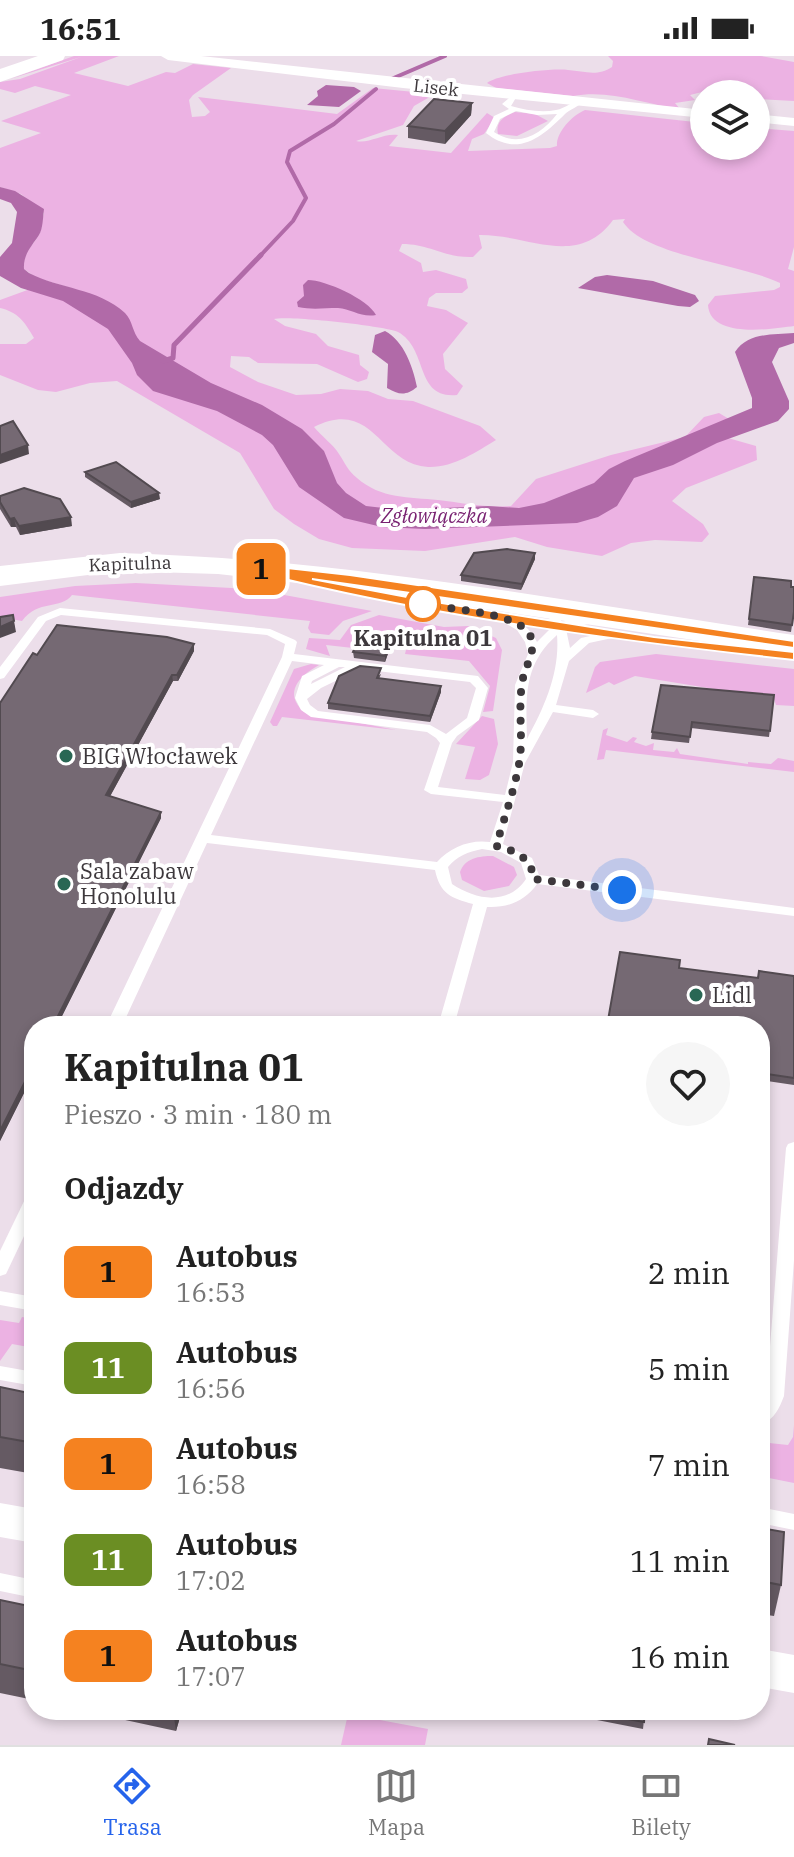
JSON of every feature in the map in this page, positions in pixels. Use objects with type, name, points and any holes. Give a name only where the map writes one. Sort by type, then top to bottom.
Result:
[{"type":"street","points":[[0,76],[56,56]]},
{"type":"street","name":"Lisek","points":[[168,56],[514,102],[582,101],[690,113]]},
{"type":"street","points":[[770,119],[794,122]]},
{"type":"street","name":"Kapitulna","points":[[0,576],[120,562],[171,562],[260,569],[531,606],[625,628],[794,656]]},
{"type":"street","name":"Kapitulna","points":[[260,569],[338,589],[560,626],[625,628],[794,645]]},
{"type":"street","points":[[0,1520],[24,1524]]},
{"type":"street","points":[[770,1670],[794,1674]]},
{"type":"lane","points":[[562,113],[514,102],[497,118],[490,133],[510,143],[535,138],[555,123],[562,113],[582,101]]},
{"type":"lane","points":[[519,761],[540,728],[565,658],[565,638],[560,626],[552,616],[531,606]]},
{"type":"lane","points":[[0,675],[42,619],[60,611],[275,633],[291,642],[288,657],[119,1016]]},
{"type":"lane","points":[[479,613],[523,628],[531,637],[533,653]]},
{"type":"lane","points":[[496,846],[519,761],[519,698],[525,668],[533,653],[560,626]]},
{"type":"lane","points":[[565,658],[585,640],[625,628]]},
{"type":"lane","points":[[288,657],[464,676],[476,681],[482,688],[473,720],[453,733],[446,743],[431,790],[509,799]]},
{"type":"lane","points":[[339,662],[306,679],[301,698],[305,707],[315,714],[430,729],[441,735],[446,743]]},
{"type":"lane","points":[[301,698],[317,685],[362,665]]},
{"type":"lane","points":[[548,708],[593,714]]},
{"type":"lane","points":[[203,838],[441,867]]},
{"type":"lane","points":[[441,867],[455,852],[468,847],[496,846],[514,852],[527,861],[533,879]]},
{"type":"lane","points":[[441,867],[445,886],[466,899],[481,902],[515,897],[524,892],[533,879]]},
{"type":"lane","points":[[533,879],[794,912]]},
{"type":"lane","points":[[449,1016],[481,902]]},
{"type":"lane","points":[[770,1408],[775,1396],[794,1148]]},
{"type":"lane","points":[[0,1269],[24,1218]]},
{"type":"lane","points":[[0,1298],[24,1302]]},
{"type":"lane","points":[[1,1373],[24,1377]]},
{"type":"lane","points":[[770,1517],[794,1522]]},
{"type":"lane","points":[[0,1582],[24,1587]]},
{"type":"shaded area","points":[[74,56],[119,56],[74,73],[128,86],[166,72],[175,73],[193,64],[231,68],[189,100],[192,117],[205,116],[210,112],[198,97],[337,114],[373,88],[435,94],[414,106],[403,125],[356,141],[398,135],[389,146],[451,153],[487,113],[495,118],[484,134],[472,139],[468,151],[557,146],[565,125],[585,110],[690,121],[690,160],[770,160],[770,129],[794,131],[794,247],[788,269],[794,271],[794,326],[744,329],[719,323],[711,316],[708,305],[715,296],[774,290],[780,287],[780,283],[651,243],[635,234],[623,222],[625,219],[613,220],[599,235],[584,243],[568,246],[479,235],[482,248],[473,257],[402,244],[399,251],[421,263],[423,272],[436,270],[466,279],[468,288],[462,293],[436,293],[429,298],[427,306],[446,310],[468,323],[443,354],[445,369],[463,386],[457,395],[443,394],[434,389],[408,340],[398,332],[376,327],[274,319],[285,326],[316,334],[328,346],[359,355],[360,365],[369,372],[367,379],[358,382],[317,364],[258,363],[249,357],[231,356],[230,367],[258,382],[296,395],[340,389],[368,391],[388,399],[413,401],[480,426],[496,440],[455,462],[428,467],[411,463],[364,426],[350,420],[334,420],[314,427],[334,447],[349,470],[366,485],[406,497],[511,506],[536,479],[611,455],[685,437],[704,417],[719,413],[734,422],[728,438],[756,446],[757,460],[686,488],[672,501],[703,524],[709,534],[702,542],[655,540],[631,543],[602,556],[547,547],[515,537],[425,551],[352,548],[319,539],[274,509],[240,453],[117,381],[90,383],[56,392],[38,390],[0,375],[0,344],[26,344],[34,338],[20,318],[0,308],[0,300],[33,288],[71,288],[37,278],[24,269],[25,257],[40,233],[44,213],[21,194],[0,187],[0,148],[41,133],[1,121],[71,95],[35,86],[15,93],[0,89],[0,82],[20,79],[81,57],[10,79]]},
{"type":"shaded area","points":[[608,56],[761,56],[794,62],[794,101],[770,100],[770,80],[690,80],[690,101],[675,103],[680,109],[600,94],[573,96],[496,88],[487,83],[513,74],[538,71],[601,72],[612,67],[613,61]]},
{"type":"shaded area","points":[[515,112],[535,114],[548,121],[517,136],[498,134],[501,120]]},
{"type":"shaded area","points":[[136,583],[251,589],[372,611],[343,621],[329,635],[311,633],[308,628],[310,621],[72,595],[67,600],[35,610],[22,621],[0,617],[0,597],[75,586]]},
{"type":"shaded area","points":[[379,615],[444,627],[468,626],[496,638],[502,650],[493,711],[483,712],[490,686],[469,661],[405,654],[407,646],[357,640],[353,648],[326,645],[330,656],[306,649],[309,638],[340,640],[351,625]]},
{"type":"shaded area","points":[[656,654],[794,669],[794,706],[776,705],[774,699],[635,676],[614,685],[609,682],[586,693],[595,667],[600,662]]},
{"type":"shaded area","points":[[319,665],[305,674],[294,692],[304,712],[396,730],[282,717],[277,726],[273,726],[270,722],[294,669]]},
{"type":"shaded area","points":[[482,716],[494,719],[498,744],[489,775],[480,780],[465,779],[475,747],[456,744]]},
{"type":"shaded area","points":[[608,728],[606,735],[627,742],[633,737],[637,738],[634,742],[646,746],[654,743],[653,750],[674,752],[677,748],[680,754],[748,764],[771,764],[778,758],[794,761],[794,772],[606,750],[604,759],[597,760],[603,730]]},
{"type":"shaded area","points":[[493,856],[514,867],[517,875],[509,886],[484,891],[462,880],[460,872],[465,864],[478,857]]},
{"type":"shaded area","points":[[24,1317],[24,1346],[12,1344],[0,1361],[0,1320],[19,1323]]},
{"type":"shaded area","points":[[794,1425],[794,1483],[770,1478],[770,1443],[788,1445],[793,1437]]},
{"type":"shaded area","points":[[347,1720],[380,1720],[428,1729],[425,1745],[341,1745]]},
{"type":"water","points":[[326,85],[354,87],[361,91],[339,107],[307,105]]},
{"type":"water","name":"Zgłowiączka","points":[[0,187],[15,191],[44,209],[40,232],[26,255],[24,269],[41,278],[103,298],[128,316],[140,341],[211,383],[262,405],[302,429],[324,451],[337,483],[366,506],[401,510],[488,506],[519,508],[544,503],[594,483],[609,469],[625,461],[752,408],[752,398],[735,352],[747,341],[762,336],[794,333],[794,343],[779,348],[772,362],[789,401],[789,409],[778,421],[634,478],[617,506],[598,517],[577,523],[425,529],[382,527],[344,518],[299,487],[273,445],[262,435],[217,411],[153,391],[137,375],[108,329],[63,301],[21,288],[0,276],[0,257],[12,243],[17,212],[11,203],[0,199]]},
{"type":"water","points":[[607,275],[653,281],[695,295],[699,301],[690,307],[678,306],[578,288],[595,277]]},
{"type":"water","points":[[308,280],[345,292],[364,303],[376,315],[338,308],[298,307],[297,302],[304,296],[303,285]]},
{"type":"water","points":[[385,331],[397,341],[410,363],[417,387],[409,392],[399,393],[387,388],[388,364],[372,352],[375,335]]},
{"type":"building","points":[[434,99],[472,103],[445,131],[408,126]]},
{"type":"building","points":[[13,421],[28,445],[0,455],[0,426]]},
{"type":"building","points":[[116,462],[159,493],[131,502],[85,472]]},
{"type":"building","points":[[24,488],[60,499],[71,517],[19,526],[14,518],[10,519],[0,496]]},
{"type":"building","points":[[507,549],[535,553],[522,584],[461,575],[474,553]]},
{"type":"building","points":[[754,577],[791,581],[791,587],[794,587],[792,625],[749,619]]},
{"type":"building","points":[[13,615],[14,621],[0,627],[0,617]]},
{"type":"building","name":"BIG Włocławek","points":[[57,625],[167,637],[194,644],[177,675],[172,675],[106,795],[161,812],[58,1016],[24,1016],[24,1084],[0,1131],[0,703],[33,653],[37,655]]},
{"type":"building","points":[[360,635],[391,639],[385,656],[353,652]]},
{"type":"building","points":[[360,666],[381,668],[377,678],[441,686],[430,716],[328,703],[339,676]]},
{"type":"building","points":[[661,685],[774,695],[770,731],[692,722],[690,737],[652,732]]},
{"type":"building","points":[[620,952],[680,960],[679,968],[758,978],[759,971],[794,976],[794,1078],[770,1074],[770,1016],[609,1016]]},
{"type":"building","points":[[0,1387],[24,1392],[24,1441],[0,1437]]},
{"type":"building","points":[[770,1530],[784,1532],[781,1585],[770,1583]]},
{"type":"building","points":[[0,1600],[24,1605],[24,1669],[0,1664]]},
{"type":"building","points":[[709,1739],[735,1745],[708,1745]]},
{"type":"waterway","points":[[389,80],[445,56]]},
{"type":"waterway","points":[[259,257],[293,221],[306,198],[287,162],[290,151],[334,124],[376,89]]},
{"type":"waterway","points":[[163,361],[173,358],[174,345],[261,255]]},
{"type":"bus line","name":"1","points":[[794,645],[350,579],[260,569],[338,589],[613,635],[794,656]]},
{"type":"place","name":"Kapitulna 01","points":[[423,604]]},
{"type":"place","name":"BIG Włocławek","points":[[66,756]]},
{"type":"place","name":"Sala zabaw Honolulu","points":[[64,884]]},
{"type":"place","name":"Lidl","points":[[696,995]]},
{"type":"route","points":[[423,604],[506,620],[523,628],[531,637],[533,653],[525,668],[519,698],[519,761],[496,846],[514,852],[527,861],[533,879],[622,890]]}]
